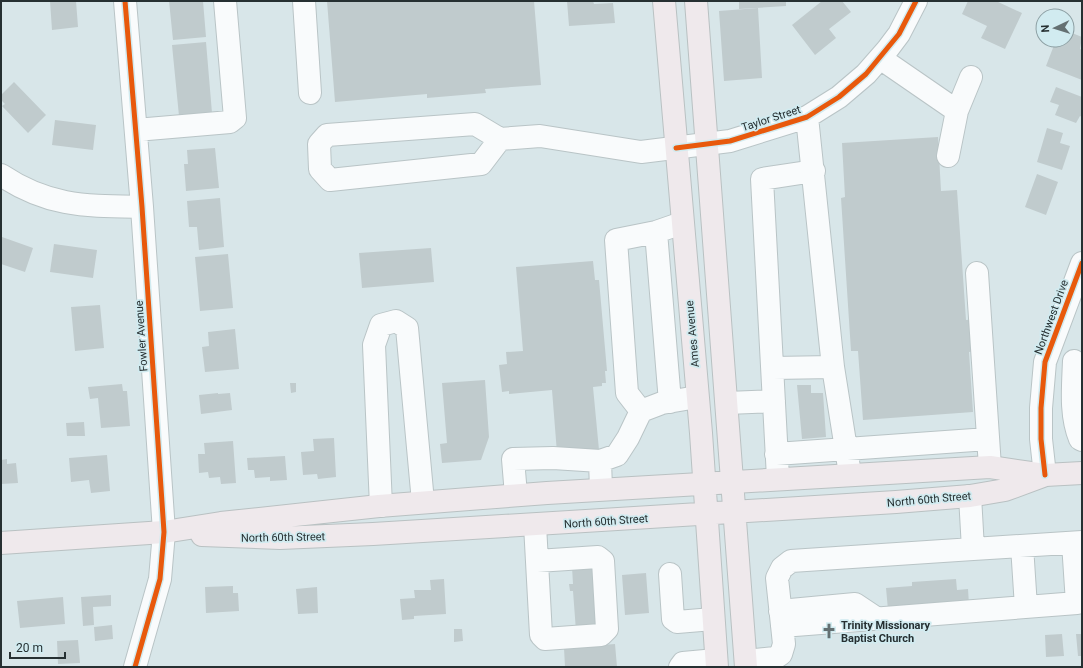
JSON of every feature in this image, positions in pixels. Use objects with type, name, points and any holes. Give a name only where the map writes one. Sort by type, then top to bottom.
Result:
[{"type":"main road","name":"Ames Avenue","points":[[664,1],[704,483],[717,664]]},
{"type":"main road","points":[[696,1],[708,144],[746,664]]},
{"type":"main road","name":"North 60th Street","points":[[1,543],[164,532],[222,523],[381,506],[601,489],[990,467],[1045,475],[1082,473]]},
{"type":"main road","name":"North 60th Street","points":[[164,532],[234,538],[280,538],[535,525],[706,514],[970,496],[1005,490],[1045,475]]},
{"type":"street","name":"Fowler Avenue","points":[[125,1],[142,207],[164,532],[160,579],[135,667]]},
{"type":"street","points":[[136,130],[230,122],[235,118],[225,1]]},
{"type":"street","points":[[304,1],[310,93]]},
{"type":"street","name":"Taylor Street","points":[[500,139],[540,136],[641,152],[708,144],[755,134],[808,117],[839,97],[866,74],[899,34],[916,1]]},
{"type":"street","points":[[880,58],[958,110]]},
{"type":"street","points":[[948,156],[958,110],[971,77]]},
{"type":"street","points":[[808,117],[833,367],[850,474]]},
{"type":"street","points":[[475,124],[500,139],[481,164],[330,180],[320,169],[320,144],[326,135],[475,124]]},
{"type":"street","points":[[778,478],[762,179],[814,171]]},
{"type":"street","points":[[1,175],[32,193],[70,204],[88,206],[142,207]]},
{"type":"street","points":[[641,411],[627,393],[616,240],[656,232],[682,223]]},
{"type":"street","points":[[656,232],[670,402]]},
{"type":"street","name":"Northwest Drive","points":[[1045,475],[1042,439],[1042,408],[1045,362],[1082,263]]},
{"type":"street","points":[[977,273],[990,467]]},
{"type":"street","points":[[381,506],[374,345],[381,325],[396,321],[407,328],[423,502]]},
{"type":"street","points":[[1045,362],[1078,360],[1076,430],[1080,439],[1082,440]]},
{"type":"street","points":[[773,368],[833,367]]},
{"type":"street","points":[[516,495],[513,459],[561,458],[600,461],[618,455],[641,411],[670,402],[697,397]]},
{"type":"street","points":[[727,403],[774,401]]},
{"type":"street","points":[[1042,408],[1077,404]]},
{"type":"street","points":[[776,454],[988,439]]},
{"type":"street","points":[[600,461],[601,489]]},
{"type":"street","points":[[970,496],[973,549]]},
{"type":"street","points":[[535,525],[541,634],[544,639],[601,635],[607,629],[603,561],[598,557],[537,561]]},
{"type":"street","points":[[746,664],[775,658],[781,654],[784,644],[781,618],[777,578],[782,568],[792,561],[1077,542],[1077,603],[876,618],[855,604],[781,618]]},
{"type":"street","points":[[1022,546],[1026,608]]},
{"type":"street","points":[[670,574],[673,619],[677,622],[713,619]]},
{"type":"street","points":[[680,667],[683,663],[717,664]]},
{"type":"building","points":[[50,1],[76,1],[78,27],[52,30]]},
{"type":"building","points":[[169,1],[203,1],[206,37],[173,40]]},
{"type":"building","points":[[327,1],[534,1],[541,85],[485,89],[486,93],[427,98],[427,94],[335,102]]},
{"type":"building","points":[[567,1],[593,1],[594,4],[613,3],[615,23],[569,26]]},
{"type":"building","points":[[739,1],[786,1],[786,6],[739,9]]},
{"type":"building","points":[[822,1],[842,1],[851,12],[829,29],[836,38],[815,55],[792,25]]},
{"type":"building","points":[[968,1],[996,1],[1022,13],[1005,49],[981,38],[987,26],[962,14]]},
{"type":"building","points":[[758,8],[762,78],[724,81],[719,11]]},
{"type":"building","points":[[1075,34],[1082,37],[1080,49],[1082,50],[1082,80],[1046,66],[1053,48],[1075,48]]},
{"type":"building","points":[[206,42],[212,113],[179,116],[172,45]]},
{"type":"building","points":[[14,82],[46,115],[28,133],[2,106],[5,104],[1,100],[1,95]]},
{"type":"building","points":[[1056,87],[1082,97],[1082,117],[1080,116],[1076,123],[1055,115],[1059,105],[1050,102]]},
{"type":"building","points":[[55,120],[96,125],[93,150],[52,145]]},
{"type":"building","points":[[1047,128],[1063,133],[1060,143],[1070,146],[1062,170],[1037,162]]},
{"type":"building","points":[[938,137],[941,191],[957,190],[966,320],[975,319],[977,351],[969,352],[973,412],[863,420],[858,351],[851,351],[841,198],[845,197],[842,143]]},
{"type":"building","points":[[215,148],[219,188],[186,191],[184,164],[188,164],[187,150]]},
{"type":"building","points":[[1037,174],[1058,182],[1046,215],[1025,207]]},
{"type":"building","points":[[220,198],[224,247],[199,250],[197,227],[189,227],[187,201]]},
{"type":"building","points":[[2,237],[33,248],[25,272],[1,264]]},
{"type":"building","points":[[54,244],[97,250],[93,278],[50,272]]},
{"type":"building","points":[[431,248],[434,282],[362,288],[359,253]]},
{"type":"building","points":[[228,254],[233,308],[200,311],[195,257]]},
{"type":"building","points":[[593,261],[595,280],[599,280],[607,371],[605,371],[606,383],[602,383],[602,386],[593,387],[599,450],[557,453],[552,390],[509,394],[509,391],[502,392],[499,365],[507,364],[506,352],[523,351],[516,267]]},
{"type":"building","points":[[100,305],[104,348],[75,351],[71,307]]},
{"type":"building","points":[[235,329],[239,369],[205,372],[202,347],[209,346],[208,332]]},
{"type":"building","points":[[485,380],[489,437],[481,460],[442,463],[440,444],[447,443],[442,383]]},
{"type":"building","points":[[290,383],[296,383],[296,392],[291,393]]},
{"type":"building","points":[[122,384],[123,391],[127,391],[130,426],[101,428],[98,398],[90,399],[88,387]]},
{"type":"building","points":[[797,385],[811,385],[811,393],[823,393],[826,437],[802,439]]},
{"type":"building","points":[[230,393],[232,410],[201,414],[199,395]]},
{"type":"building","points":[[84,422],[85,436],[67,436],[66,423]]},
{"type":"building","points":[[334,438],[336,477],[318,479],[317,474],[303,475],[301,452],[314,451],[313,439]]},
{"type":"building","points":[[233,441],[236,483],[221,484],[220,477],[209,478],[208,472],[199,473],[198,454],[205,454],[204,443]]},
{"type":"building","points":[[107,455],[110,491],[91,493],[89,480],[71,482],[69,458]]},
{"type":"building","points":[[285,456],[287,480],[270,481],[270,477],[255,478],[254,470],[248,470],[247,458]]},
{"type":"building","points":[[7,459],[7,464],[16,463],[18,483],[1,484],[1,460]]},
{"type":"building","points":[[597,565],[601,629],[576,631],[573,591],[570,591],[569,584],[573,584],[572,567]]},
{"type":"building","points":[[646,573],[649,613],[625,615],[622,575]]},
{"type":"building","points":[[444,579],[446,614],[414,616],[414,619],[402,620],[400,599],[415,598],[414,590],[431,590],[430,580]]},
{"type":"building","points":[[956,579],[957,590],[968,589],[969,605],[888,610],[886,588],[912,586],[912,582]]},
{"type":"building","points":[[233,586],[233,593],[238,593],[239,611],[206,613],[205,587]]},
{"type":"building","points":[[317,587],[318,613],[298,614],[296,589]]},
{"type":"building","points":[[111,595],[111,606],[93,607],[94,625],[83,626],[81,597]]},
{"type":"building","points":[[63,597],[65,624],[20,628],[17,601]]},
{"type":"building","points":[[112,625],[113,639],[95,641],[94,627]]},
{"type":"building","points":[[454,629],[462,629],[463,641],[454,642]]},
{"type":"building","points":[[1062,634],[1064,656],[1046,657],[1045,635]]},
{"type":"building","points":[[1076,634],[1082,634],[1082,656],[1078,656]]},
{"type":"building","points":[[78,640],[80,663],[58,664],[57,641]]},
{"type":"building","points":[[615,644],[617,667],[565,667],[564,648]]},
{"type":"cycle path","points":[[125,1],[142,207],[164,532],[160,579],[135,667]]},
{"type":"cycle path","points":[[676,148],[730,141],[807,117],[839,97],[866,74],[899,34],[916,1]]},
{"type":"cycle path","points":[[1045,475],[1041,439],[1041,408],[1045,362],[1082,263]]},
{"type":"place","name":"Trinity Missionary Baptist Church","points":[[829,631]]}]
